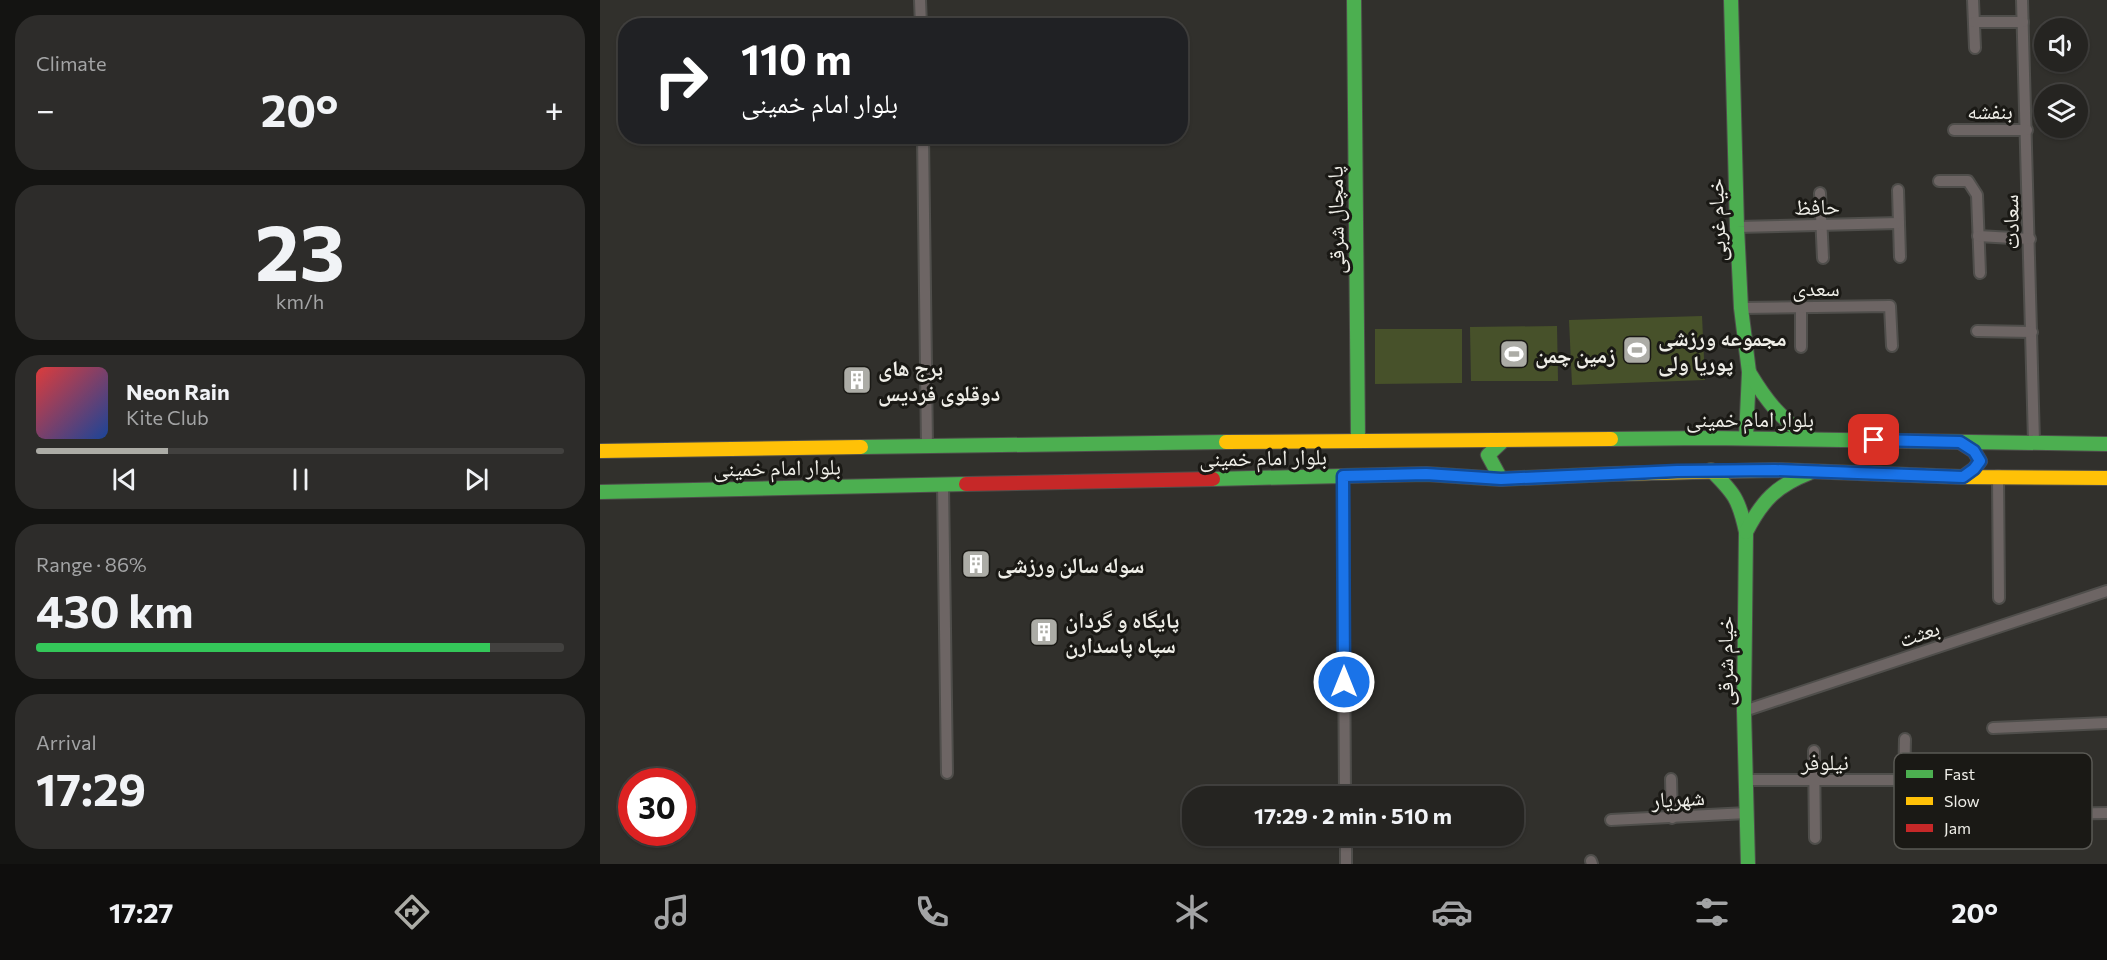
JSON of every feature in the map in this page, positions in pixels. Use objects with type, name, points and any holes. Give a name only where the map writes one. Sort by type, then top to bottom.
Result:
[{"type":"main road","name":"پامچال شرقی","points":[[1354,0],[1358,440]]},
{"type":"main road","name":"خیام غربی","points":[[1731,0],[1737,227],[1741,308],[1749,372],[1746,438]]},
{"type":"main road","points":[[1749,372],[1779,418],[1810,439]]},
{"type":"main road","name":"بلوار امام خمینی","points":[[600,451],[1358,440],[1746,438],[2107,444]]},
{"type":"main road","points":[[1501,479],[1488,455],[1504,440]]},
{"type":"main road","points":[[1960,442],[1974,451],[1980,461],[1963,477]]},
{"type":"main road","name":"بلوار امام خمینی","points":[[602,493],[1426,474],[1501,479],[1711,470],[1963,477],[2107,478]]},
{"type":"main road","name":"خیام شرقی","points":[[1711,470],[1731,490],[1741,508],[1746,532],[1744,711],[1748,864]]},
{"type":"main road","points":[[1746,532],[1764,500],[1790,481],[1814,472]]},
{"type":"street","points":[[920,0],[921,18]]},
{"type":"street","points":[[1973,0],[1975,48]]},
{"type":"street","name":"سعادت","points":[[2022,0],[2034,442]]},
{"type":"street","points":[[1974,22],[2023,22]]},
{"type":"street","name":"بنفشه","points":[[1954,130],[2027,130]]},
{"type":"street","points":[[923,144],[927,446]]},
{"type":"street","points":[[1939,181],[1968,181],[1977,195],[1980,273]]},
{"type":"street","points":[[1898,190],[1900,257]]},
{"type":"street","points":[[1820,193],[1823,258]]},
{"type":"street","name":"حافظ","points":[[1737,227],[1899,223]]},
{"type":"street","points":[[1978,236],[2030,238]]},
{"type":"street","name":"سعدی","points":[[1741,308],[1890,306],[1892,346]]},
{"type":"street","points":[[1801,307],[1801,347]]},
{"type":"street","points":[[1977,331],[2032,332]]},
{"type":"street","points":[[1343,476],[1345,786]]},
{"type":"street","points":[[1998,476],[1999,598]]},
{"type":"street","points":[[943,484],[947,773]]},
{"type":"street","name":"بعثت","points":[[1744,711],[2107,591]]},
{"type":"street","points":[[1993,728],[2107,723]]},
{"type":"street","points":[[1905,739],[1905,753]]},
{"type":"street","points":[[1814,751],[1815,838]]},
{"type":"street","points":[[1671,779],[1672,818]]},
{"type":"street","name":"نیلوفر","points":[[1746,780],[1894,780]]},
{"type":"street","name":"شهریار","points":[[1611,820],[1747,813]]},
{"type":"street","points":[[2092,813],[2107,813]]},
{"type":"street","points":[[1346,846],[1346,864]]},
{"type":"green space","name":"مجموعه ورزشی پوریا ولی","points":[[1702,316],[1705,380],[1572,385],[1569,320]]},
{"type":"green space","name":"زمین چمن","points":[[1557,326],[1558,381],[1471,381],[1470,327]]},
{"type":"green space","points":[[1375,329],[1462,329],[1462,383],[1375,384]]},
{"type":"traffic: fast","points":[[1354,0],[1358,440]]},
{"type":"traffic: fast","points":[[1731,0],[1737,227],[1741,308],[1749,372],[1746,438]]},
{"type":"traffic: fast","points":[[1749,372],[1775,409],[1810,439]]},
{"type":"traffic: fast","points":[[1611,439],[1709,438],[2107,444]]},
{"type":"traffic: fast","points":[[1501,479],[1488,455],[1504,440]]},
{"type":"traffic: fast","points":[[861,447],[1226,442]]},
{"type":"traffic: fast","points":[[1711,470],[1734,497],[1746,532],[1744,711],[1748,864]]},
{"type":"traffic: fast","points":[[1746,532],[1771,496],[1787,483],[1809,473]]},
{"type":"traffic: fast","points":[[1213,479],[1426,474],[1501,479],[1611,474]]},
{"type":"traffic: fast","points":[[600,492],[966,484]]},
{"type":"traffic: slow","points":[[1226,442],[1611,439]]},
{"type":"traffic: slow","points":[[600,451],[861,447]]},
{"type":"traffic: slow","points":[[1611,474],[1775,470],[1963,477],[2107,478]]},
{"type":"traffic: jam","points":[[1960,442],[1974,451],[1980,461],[1963,477]]},
{"type":"traffic: jam","points":[[966,484],[1213,479]]},
{"type":"place","name":"مجموعه ورزشی پوریا ولی","points":[[1637,350]]},
{"type":"place","name":"زمین چمن","points":[[1514,354]]},
{"type":"place","name":"برج های دوقلوی فردیس","points":[[857,380]]},
{"type":"place","name":"سوله سالن ورزشی","points":[[976,564]]},
{"type":"place","name":"پایگاه و گردان سپاه پاسدارن","points":[[1044,632]]},
{"type":"route","points":[[1344,682],[1343,476],[1426,474],[1501,479],[1677,471],[1775,470],[1963,477],[1980,461],[1974,451],[1960,442],[1874,440]]}]
